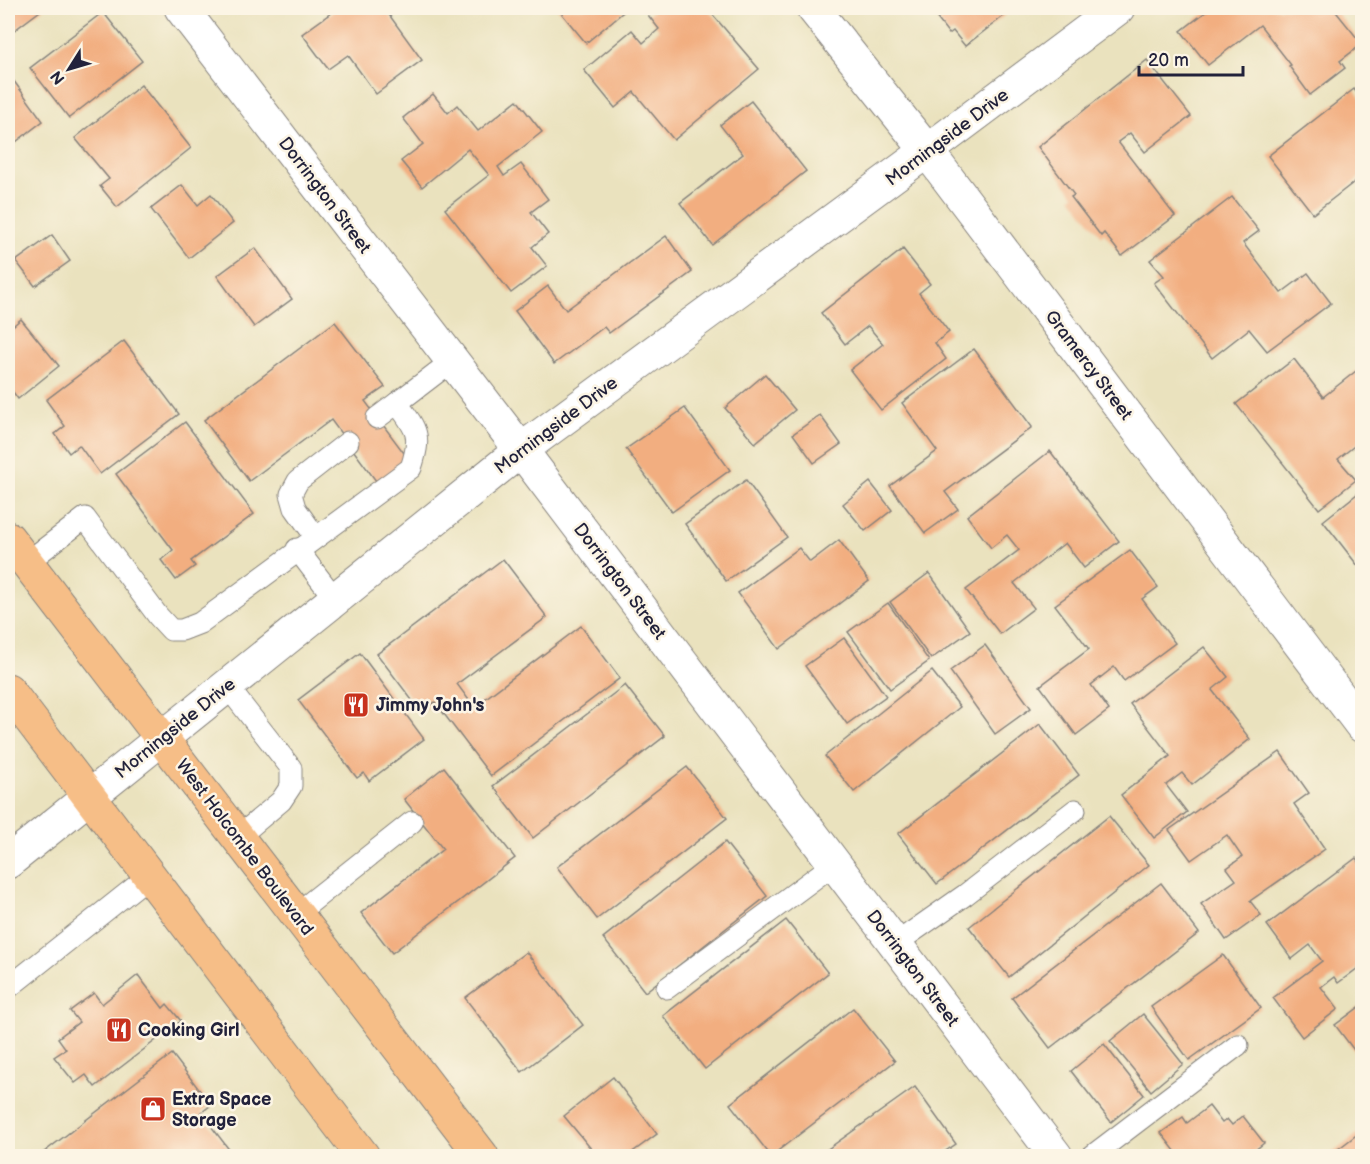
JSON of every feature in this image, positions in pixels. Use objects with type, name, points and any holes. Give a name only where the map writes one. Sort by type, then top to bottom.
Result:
[{"type":"main road","name":"West Holcombe Boulevard","points":[[17,551],[482,1156]]},
{"type":"main road","points":[[8,690],[363,1156]]},
{"type":"street","name":"Dorrington Street","points":[[182,8],[1056,1156]]},
{"type":"street","name":"Gramercy Street","points":[[813,8],[927,151],[1362,726]]},
{"type":"street","name":"Morningside Drive","points":[[8,862],[520,450],[1118,8]]},
{"type":"lane","points":[[377,418],[452,361]]},
{"type":"lane","points":[[17,551],[85,518],[171,630],[182,630],[200,623],[297,549],[411,468],[418,445],[414,427],[397,403]]},
{"type":"lane","points":[[315,536],[295,508],[291,494],[298,481],[348,442]]},
{"type":"lane","points":[[297,549],[335,599]]},
{"type":"lane","points":[[227,686],[291,768],[291,786],[281,801],[237,838]]},
{"type":"lane","points":[[895,944],[965,895],[1075,810]]},
{"type":"lane","points":[[296,914],[412,822]]},
{"type":"lane","points":[[667,988],[834,864]]},
{"type":"lane","points":[[8,988],[149,876]]},
{"type":"lane","points":[[1092,1156],[1238,1045]]},
{"type":"building","points":[[8,8],[44,8],[8,35]]},
{"type":"building","points":[[338,8],[393,8],[387,12],[422,60],[376,94],[348,55],[328,69],[302,34]]},
{"type":"building","points":[[557,8],[628,8],[586,43]]},
{"type":"building","points":[[656,8],[707,8],[759,69],[674,140],[634,92],[615,108],[584,70],[632,30],[643,43],[659,29],[648,15]]},
{"type":"building","points":[[929,8],[1014,8],[965,46],[953,31],[949,34]]},
{"type":"building","points":[[1211,8],[1333,8],[1362,44],[1340,61],[1345,68],[1310,95],[1289,66],[1291,65],[1260,25],[1208,65],[1181,31]]},
{"type":"building","points":[[103,12],[142,61],[69,118],[30,68]]},
{"type":"building","points":[[1147,60],[1191,116],[1145,152],[1130,133],[1118,142],[1175,216],[1122,256],[1104,233],[1101,236],[1071,197],[1074,195],[1038,147]]},
{"type":"building","points":[[8,73],[43,121],[8,148]]},
{"type":"building","points":[[141,85],[191,148],[117,207],[100,186],[109,179],[75,138]]},
{"type":"building","points":[[1354,89],[1362,100],[1362,176],[1313,214],[1268,156]]},
{"type":"building","points":[[433,94],[448,113],[457,105],[478,131],[517,100],[542,132],[498,167],[504,176],[521,164],[548,199],[531,212],[548,234],[532,247],[547,266],[511,293],[445,209],[489,175],[468,149],[422,187],[401,161],[423,144],[403,118]]},
{"type":"building","points":[[751,101],[806,171],[712,245],[680,203],[743,154],[720,125]]},
{"type":"building","points":[[182,185],[198,205],[211,194],[233,223],[189,258],[151,209]]},
{"type":"building","points":[[1232,197],[1259,231],[1243,243],[1281,293],[1308,273],[1331,303],[1267,351],[1249,329],[1212,358],[1154,283],[1164,276],[1150,260]]},
{"type":"building","points":[[52,235],[70,261],[35,286],[16,261]]},
{"type":"building","points":[[666,236],[692,272],[609,333],[604,327],[554,364],[515,311],[548,286],[566,310]]},
{"type":"building","points":[[255,248],[292,299],[254,327],[217,276]]},
{"type":"building","points":[[903,249],[930,284],[919,293],[949,332],[935,343],[946,359],[881,410],[850,370],[883,344],[868,326],[845,344],[821,313]]},
{"type":"building","points":[[21,319],[59,366],[18,399],[8,385],[8,330]]},
{"type":"building","points":[[335,322],[385,387],[365,401],[410,461],[379,485],[331,420],[249,481],[204,420]]},
{"type":"building","points":[[124,341],[179,414],[100,474],[79,445],[69,453],[55,434],[65,426],[46,400]]},
{"type":"building","points":[[974,349],[1032,427],[945,492],[958,509],[925,533],[890,486],[937,451],[902,403]]},
{"type":"building","points":[[1294,359],[1323,397],[1356,371],[1362,380],[1362,448],[1358,443],[1338,459],[1356,480],[1319,509],[1236,404]]},
{"type":"building","points":[[765,374],[795,410],[755,443],[725,408]]},
{"type":"building","points":[[685,408],[730,470],[672,512],[626,449]]},
{"type":"building","points":[[820,415],[841,444],[814,463],[793,434]]},
{"type":"building","points":[[185,422],[254,514],[191,561],[195,566],[176,580],[161,560],[173,550],[116,474]]},
{"type":"building","points":[[1050,451],[1119,541],[1084,568],[1065,543],[1014,583],[1034,608],[1000,634],[966,590],[1019,550],[1007,535],[991,548],[967,516]]},
{"type":"building","points":[[746,480],[787,537],[726,581],[685,524]]},
{"type":"building","points":[[870,482],[892,510],[865,531],[843,504]]},
{"type":"building","points":[[1362,490],[1362,571],[1323,521]]},
{"type":"building","points":[[839,540],[869,581],[779,649],[738,593],[799,548],[810,562]]},
{"type":"building","points":[[1130,550],[1158,587],[1142,599],[1175,643],[1124,681],[1114,667],[1091,685],[1109,710],[1076,735],[1040,686],[1089,649],[1055,605]]},
{"type":"building","points":[[503,559],[547,617],[457,684],[474,707],[581,626],[620,678],[491,776],[435,702],[421,712],[377,654]]},
{"type":"building","points":[[929,573],[970,631],[931,659],[890,602]]},
{"type":"building","points":[[888,603],[929,661],[890,689],[848,632]]},
{"type":"building","points":[[844,638],[886,696],[847,724],[805,666]]},
{"type":"building","points":[[985,645],[1031,708],[995,734],[950,671]]},
{"type":"building","points":[[1204,647],[1228,677],[1212,690],[1250,739],[1192,785],[1182,773],[1166,785],[1187,812],[1154,838],[1121,795],[1170,756],[1130,704]]},
{"type":"building","points":[[360,653],[424,739],[369,781],[364,773],[357,778],[298,700]]},
{"type":"building","points":[[932,671],[960,707],[854,792],[825,756]]},
{"type":"building","points":[[625,685],[665,736],[533,838],[493,786]]},
{"type":"building","points":[[1040,724],[1079,775],[937,884],[898,834]]},
{"type":"building","points":[[1280,752],[1309,793],[1294,804],[1325,849],[1250,901],[1261,915],[1226,940],[1201,904],[1236,880],[1227,868],[1242,857],[1227,835],[1191,860],[1169,830]]},
{"type":"building","points":[[444,767],[515,858],[392,953],[361,913],[443,849],[404,799]]},
{"type":"building","points":[[687,767],[727,818],[597,919],[557,867]]},
{"type":"building","points":[[1109,816],[1149,865],[1009,977],[969,927]]},
{"type":"building","points":[[725,842],[767,896],[645,992],[603,938]]},
{"type":"building","points":[[1356,858],[1362,866],[1362,965],[1338,983],[1334,977],[1321,987],[1338,1009],[1302,1037],[1273,998],[1322,961],[1310,945],[1292,959],[1267,925]]},
{"type":"building","points":[[1161,883],[1199,933],[1050,1048],[1012,998]]},
{"type":"building","points":[[786,920],[828,973],[705,1069],[663,1016]]},
{"type":"building","points":[[526,952],[583,1025],[522,1072],[465,998]]},
{"type":"building","points":[[1223,955],[1261,1008],[1189,1060],[1151,1007]]},
{"type":"building","name":"Cooking Girl","points":[[138,975],[163,1008],[167,1004],[181,1021],[95,1087],[86,1075],[75,1083],[54,1057],[66,1049],[58,1038],[79,1022],[70,1011],[94,993],[102,1004]]},
{"type":"building","points":[[1362,1005],[1362,1057],[1360,1058],[1335,1025]]},
{"type":"building","points":[[853,1008],[895,1061],[771,1156],[730,1104]]},
{"type":"building","points":[[1143,1014],[1183,1064],[1151,1091],[1110,1041]]},
{"type":"building","points":[[1104,1044],[1144,1095],[1111,1122],[1071,1071]]},
{"type":"building","name":"Extra Space Storage","points":[[172,1054],[211,1105],[201,1113],[234,1156],[39,1156]]},
{"type":"building","points":[[613,1077],[657,1134],[627,1156],[597,1156],[564,1116]]},
{"type":"building","points":[[915,1087],[956,1144],[938,1156],[818,1156]]},
{"type":"building","points":[[1209,1106],[1222,1123],[1227,1119],[1232,1125],[1243,1116],[1264,1143],[1253,1152],[1256,1156],[1179,1156],[1161,1133],[1183,1117],[1187,1123]]},
{"type":"building","points":[[1359,1133],[1362,1137],[1362,1156],[1329,1156]]},
{"type":"place","name":"Jimmy John's","points":[[356,705]]},
{"type":"place","name":"Cooking Girl","points":[[119,1030]]},
{"type":"place","name":"Extra Space Storage","points":[[153,1109]]}]
